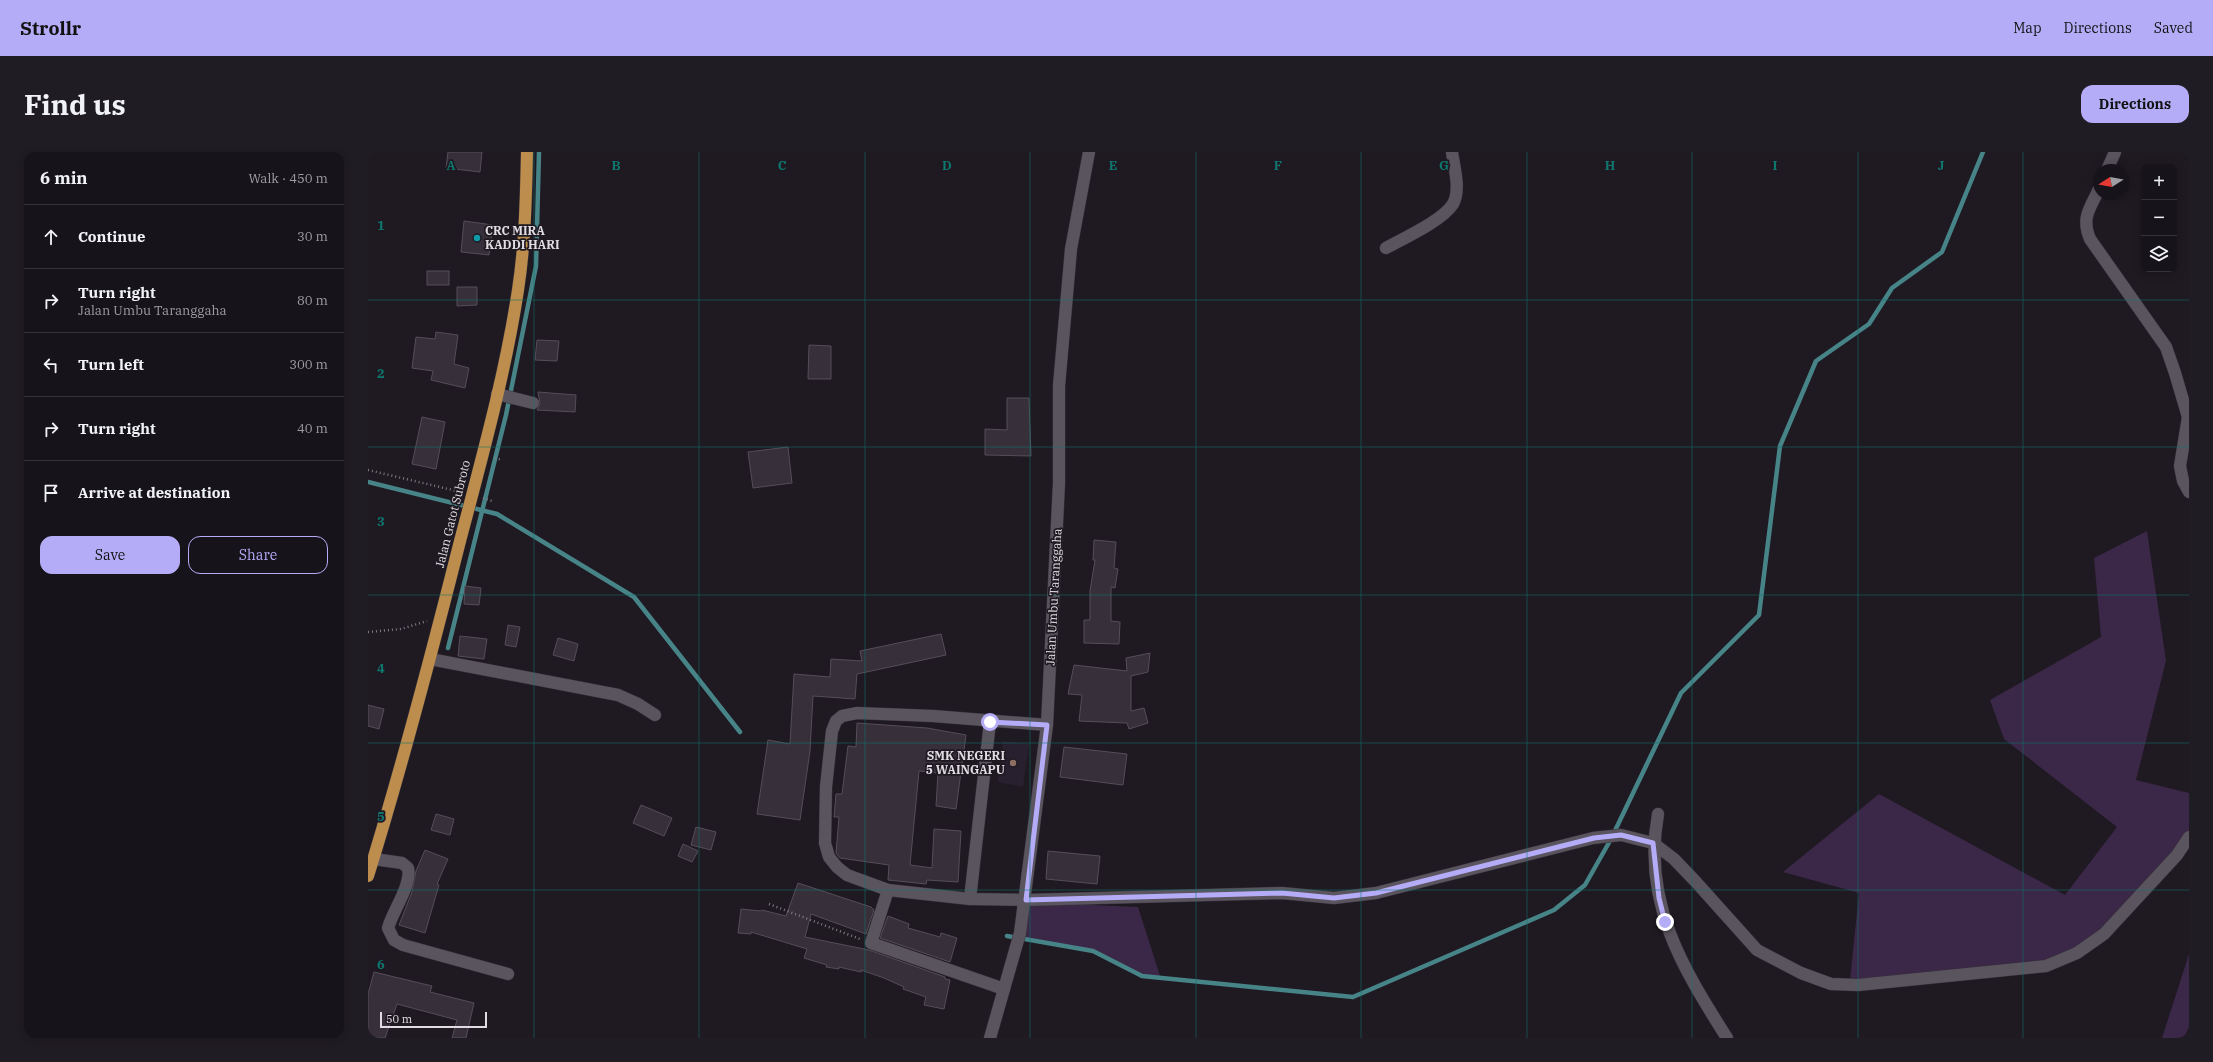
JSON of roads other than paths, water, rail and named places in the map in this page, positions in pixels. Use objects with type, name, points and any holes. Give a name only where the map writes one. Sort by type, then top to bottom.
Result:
[{"type":"highway","name":"Jalan Gatot Subroto","points":[[368,876],[430,659],[467,514],[475,498],[506,396],[522,253],[527,152]]},
{"type":"street","name":"Jalan Umbu Taranggaha","points":[[990,1038],[1019,938],[1026,900],[1047,725],[1059,483],[1059,386],[1071,249],[1089,152]]},
{"type":"street","points":[[1386,248],[1440,216],[1453,204],[1456,180],[1452,152]]},
{"type":"street","points":[[2109,164],[2114,153]]},
{"type":"street","points":[[2094,200],[2085,220],[2086,229],[2090,239],[2166,347],[2176,372],[2188,418],[2180,466],[2182,481],[2189,492]]},
{"type":"street","points":[[506,396],[533,403]]},
{"type":"street","points":[[430,659],[618,695],[638,704],[656,715]]},
{"type":"street","points":[[1047,725],[990,722],[933,716],[857,713],[842,716],[836,721],[832,731],[826,787],[825,843],[829,857],[837,867],[847,875],[888,890],[970,899],[1026,900],[1282,893],[1334,898],[1352,897],[1406,886],[1594,838],[1621,835],[1653,843],[1690,876],[1757,950],[1801,973],[1831,984],[1858,985],[2046,966],[2076,953],[2104,934],[2177,855],[2189,837]]},
{"type":"street","points":[[970,899],[990,722]]},
{"type":"street","points":[[1658,814],[1653,843],[1659,898],[1674,946],[1727,1038]]},
{"type":"street","points":[[374,859],[402,863],[408,868],[408,882],[392,915],[388,928],[394,940],[403,945],[508,974]]},
{"type":"street","points":[[888,890],[872,944],[1004,989]]},
{"type":"waterway","points":[[448,648],[506,415],[536,266],[539,152]]},
{"type":"waterway","points":[[1007,936],[1093,951],[1142,976],[1353,997],[1554,910],[1585,885],[1611,839],[1681,693],[1759,615],[1780,446],[1816,361],[1869,324],[1892,288],[1942,252],[1983,152]]},
{"type":"waterway","points":[[368,482],[497,514],[634,597],[740,732]]},
{"type":"place","name":"CRC MIRA KADDI HARI","points":[[477,238]]},
{"type":"place","name":"SMK NEGERI 5 WAINGAPU","points":[[1013,763]]}]
